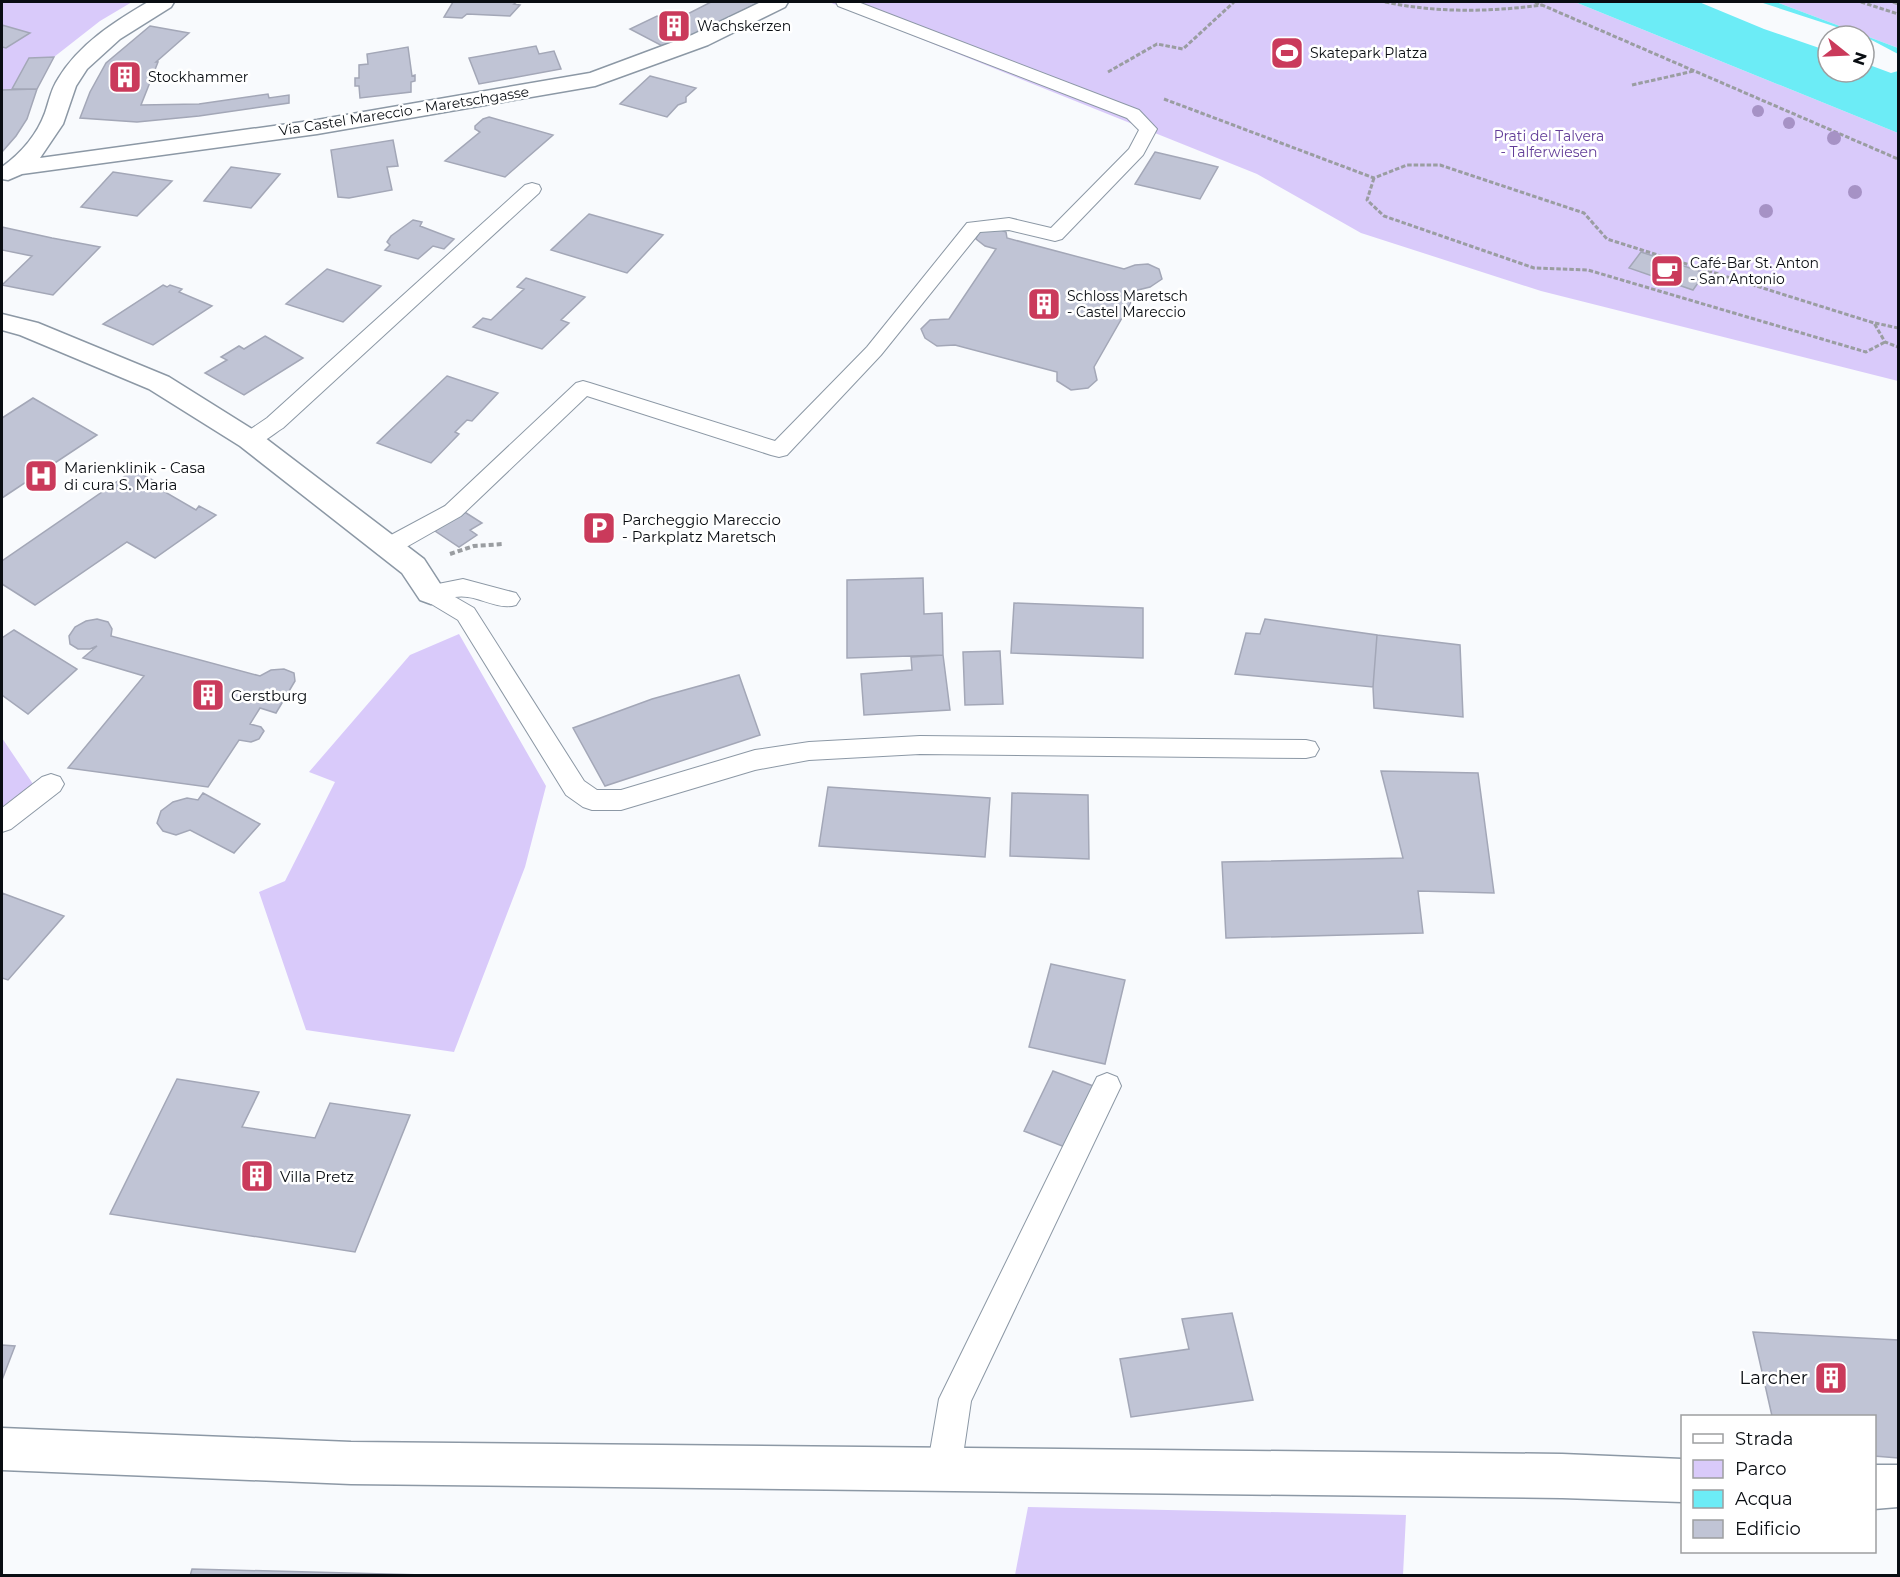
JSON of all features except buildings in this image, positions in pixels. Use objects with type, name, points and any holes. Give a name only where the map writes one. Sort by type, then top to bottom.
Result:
[{"type":"street","points":[[9,172],[36,147],[54,120],[68,80],[86,55],[111,33],[163,2]]},
{"type":"street","name":"Via Castel Mareccio - Maretschgasse","points":[[9,172],[316,127],[595,79],[700,40],[777,2]]},
{"type":"street","points":[[2,321],[29,329],[159,383],[250,440],[386,548],[413,566],[431,593]]},
{"type":"street","points":[[2,1449],[351,1463],[1562,1476],[1681,1481]]},
{"type":"street","points":[[1876,1487],[1899,1486]]},
{"type":"lane","points":[[386,548],[453,511],[583,388],[779,450],[874,351],[974,227],[1009,224],[1055,235],[1137,151],[1148,129],[1133,114],[844,2]]},
{"type":"lane","points":[[250,440],[275,423],[532,189]]},
{"type":"lane","points":[[431,593],[463,588],[508,599]]},
{"type":"lane","points":[[431,593],[466,614],[575,788],[592,800],[621,800],[755,760],[809,751],[920,745],[1306,749]]},
{"type":"lane","points":[[2,822],[51,784]]},
{"type":"lane","points":[[944,1469],[955,1399],[1107,1086]]},
{"type":"path","points":[[1112,78],[1102,75],[1157,44],[1184,49],[1234,2]]},
{"type":"path","points":[[1385,2],[1414,9],[1460,13],[1543,5]]},
{"type":"path","points":[[1535,2],[1899,159]]},
{"type":"path","points":[[1861,2],[1898,13]]},
{"type":"path","points":[[1893,2],[1899,3]]},
{"type":"path","points":[[1632,86],[1694,71]]},
{"type":"path","points":[[1159,97],[1374,178],[1407,165],[1440,165],[1584,213],[1607,238],[1874,323],[1899,328]]},
{"type":"path","points":[[1374,178],[1367,200],[1384,216],[1534,268],[1588,270],[1866,352],[1885,342]]},
{"type":"path","points":[[1874,323],[1885,342],[1899,347]]},
{"type":"green space","points":[[2,2],[132,2],[100,21],[54,57],[29,58],[12,89],[2,90]]},
{"type":"green space","name":"Prati del Talvera - Talferwiesen","points":[[829,2],[1575,2],[1898,133],[1898,381],[1541,291],[1361,233],[1257,174]]},
{"type":"green space","points":[[1776,2],[1898,2],[1898,48],[1876,40],[1876,24],[1834,24]]},
{"type":"green space","points":[[459,634],[546,786],[525,867],[454,1052],[306,1030],[259,892],[285,881],[335,782],[309,772],[410,655]]},
{"type":"green space","points":[[2,738],[33,784],[2,807]]},
{"type":"green space","points":[[1028,1507],[1406,1515],[1403,1575],[1015,1575]]},
{"type":"water","points":[[1575,2],[1699,2],[1764,29],[1816,47],[1816,84],[1876,84],[1876,67],[1891,73],[1898,71],[1898,133]]},
{"type":"water","points":[[1760,2],[1776,2],[1834,24],[1827,24]]},
{"type":"water","points":[[1876,40],[1898,48],[1898,54],[1876,42]]},
{"type":"place","name":"Wachskerzen","points":[[674,26]]},
{"type":"place","name":"Skatepark Platza","points":[[1287,53]]},
{"type":"place","name":"Stockhammer","points":[[125,77]]},
{"type":"place","name":"Café-Bar St. Anton - San Antonio","points":[[1667,271]]},
{"type":"place","name":"Schloss Maretsch - Castel Mareccio","points":[[1044,304]]},
{"type":"place","name":"Marienklinik - Casa di cura S. Maria","points":[[41,476]]},
{"type":"place","name":"Parcheggio Mareccio - Parkplatz Maretsch","points":[[599,528]]},
{"type":"place","name":"Gerstburg","points":[[208,695]]},
{"type":"place","name":"Villa Pretz","points":[[257,1176]]},
{"type":"place","name":"Larcher","points":[[1831,1378]]}]
